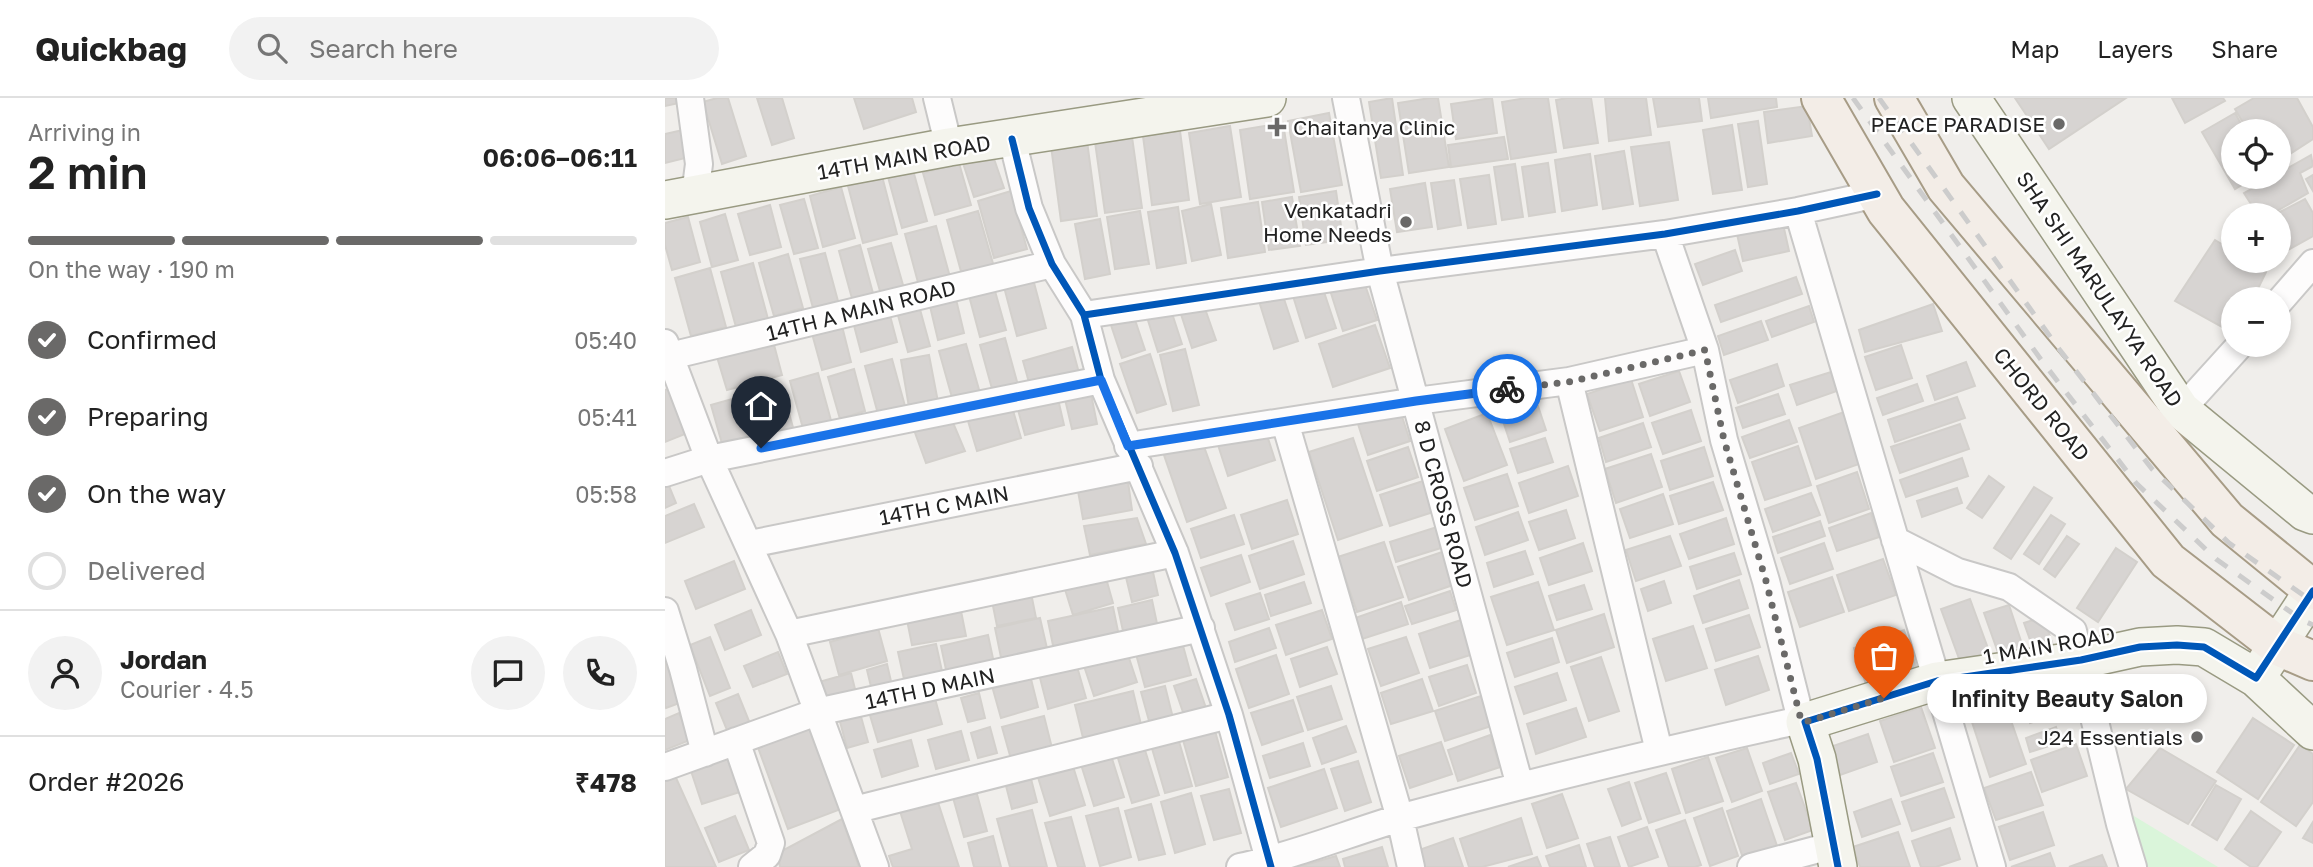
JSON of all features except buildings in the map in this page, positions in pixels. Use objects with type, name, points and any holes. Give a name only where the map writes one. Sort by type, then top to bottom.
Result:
[{"type":"main road","name":"CHORD ROAD","points":[[1821,98],[1886,210],[2168,561],[2278,646],[2313,661]]},
{"type":"main road","points":[[1894,98],[1946,187],[2228,520],[2313,591]]},
{"type":"street","points":[[680,197],[699,164],[690,98]]},
{"type":"street","points":[[937,98],[949,147]]},
{"type":"street","name":"14TH MAIN ROAD","points":[[680,197],[949,147],[1267,98]]},
{"type":"street","name":"8 D CROSS ROAD","points":[[1346,98],[1380,271],[1520,786]]},
{"type":"street","name":"SHA SHI MARULAYYA ROAD","points":[[1971,98],[2181,410],[2305,512],[2313,515]]},
{"type":"street","points":[[1011,139],[1029,208],[1052,264],[1084,314],[1101,380],[1175,553],[1229,715],[1270,864]]},
{"type":"street","points":[[1084,314],[1380,271],[1665,234],[1877,194]]},
{"type":"street","points":[[1798,211],[1992,867]]},
{"type":"street","points":[[1665,234],[1705,350],[1724,440],[1766,581],[1803,721],[1817,759],[1836,856],[1751,867]]},
{"type":"street","name":"14TH A MAIN ROAD","points":[[667,350],[1052,264]]},
{"type":"street","points":[[2291,289],[2313,264]]},
{"type":"street","points":[[667,350],[709,458],[789,634],[875,867]]},
{"type":"street","name":"14TH C MAIN","points":[[750,544],[1285,422],[1416,401],[1569,382],[1705,350]]},
{"type":"street","points":[[2181,410],[2229,357]]},
{"type":"street","points":[[665,473],[709,458],[1101,380]]},
{"type":"street","points":[[1569,382],[1659,751]]},
{"type":"street","points":[[1285,422],[1400,818],[1411,867]]},
{"type":"street","points":[[1895,540],[1958,572],[2010,587],[2073,631],[2133,867]]},
{"type":"street","points":[[789,634],[1175,553]]},
{"type":"street","points":[[2256,678],[2313,591]]},
{"type":"street","points":[[665,611],[705,752]]},
{"type":"street","name":"14TH D MAIN","points":[[665,767],[817,712],[1201,628]]},
{"type":"street","name":"1 MAIN ROAD","points":[[1803,721],[1937,681],[2081,660],[2140,647],[2178,645],[2204,647],[2256,678],[2313,731]]},
{"type":"street","points":[[855,810],[1229,715]]},
{"type":"street","points":[[1240,867],[1270,864],[1400,818],[1520,786],[1659,751],[1803,721]]},
{"type":"street","points":[[736,741],[771,843],[767,855],[752,867]]},
{"type":"green space","points":[[2124,810],[2218,867],[2140,867]]},
{"type":"railway","points":[[1853,98],[2042,361],[2136,483],[2216,559],[2313,625]]},
{"type":"railway","points":[[1879,98],[2059,349],[2152,469],[2229,543],[2313,602]]},
{"type":"cycle path","points":[[1012,139],[1029,208],[1052,264],[1084,315],[1101,380],[1175,553],[1229,715],[1271,867]]},
{"type":"cycle path","points":[[1084,315],[1380,271],[1665,234],[1877,194]]},
{"type":"cycle path","points":[[1838,867],[1817,759],[1805,722],[1937,681],[2081,660],[2140,647],[2204,647],[2256,678],[2313,591]]},
{"type":"way so far","points":[[1507,389],[1569,382],[1705,350],[1724,440],[1766,581],[1801,720],[1805,722],[1884,698]]},
{"type":"place","name":"PEACE PARADISE","points":[[2059,124]]},
{"type":"place","name":"Chaitanya Clinic","points":[[1277,127]]},
{"type":"place","name":"Venkatadri Home Needs","points":[[1406,222]]},
{"type":"place","name":"Infinity Beauty Salon","points":[[1884,698]]},
{"type":"place","name":"J24 Essentials","points":[[2197,737]]},
{"type":"route","points":[[761,448],[1101,380],[1128,446],[1507,389]]}]
